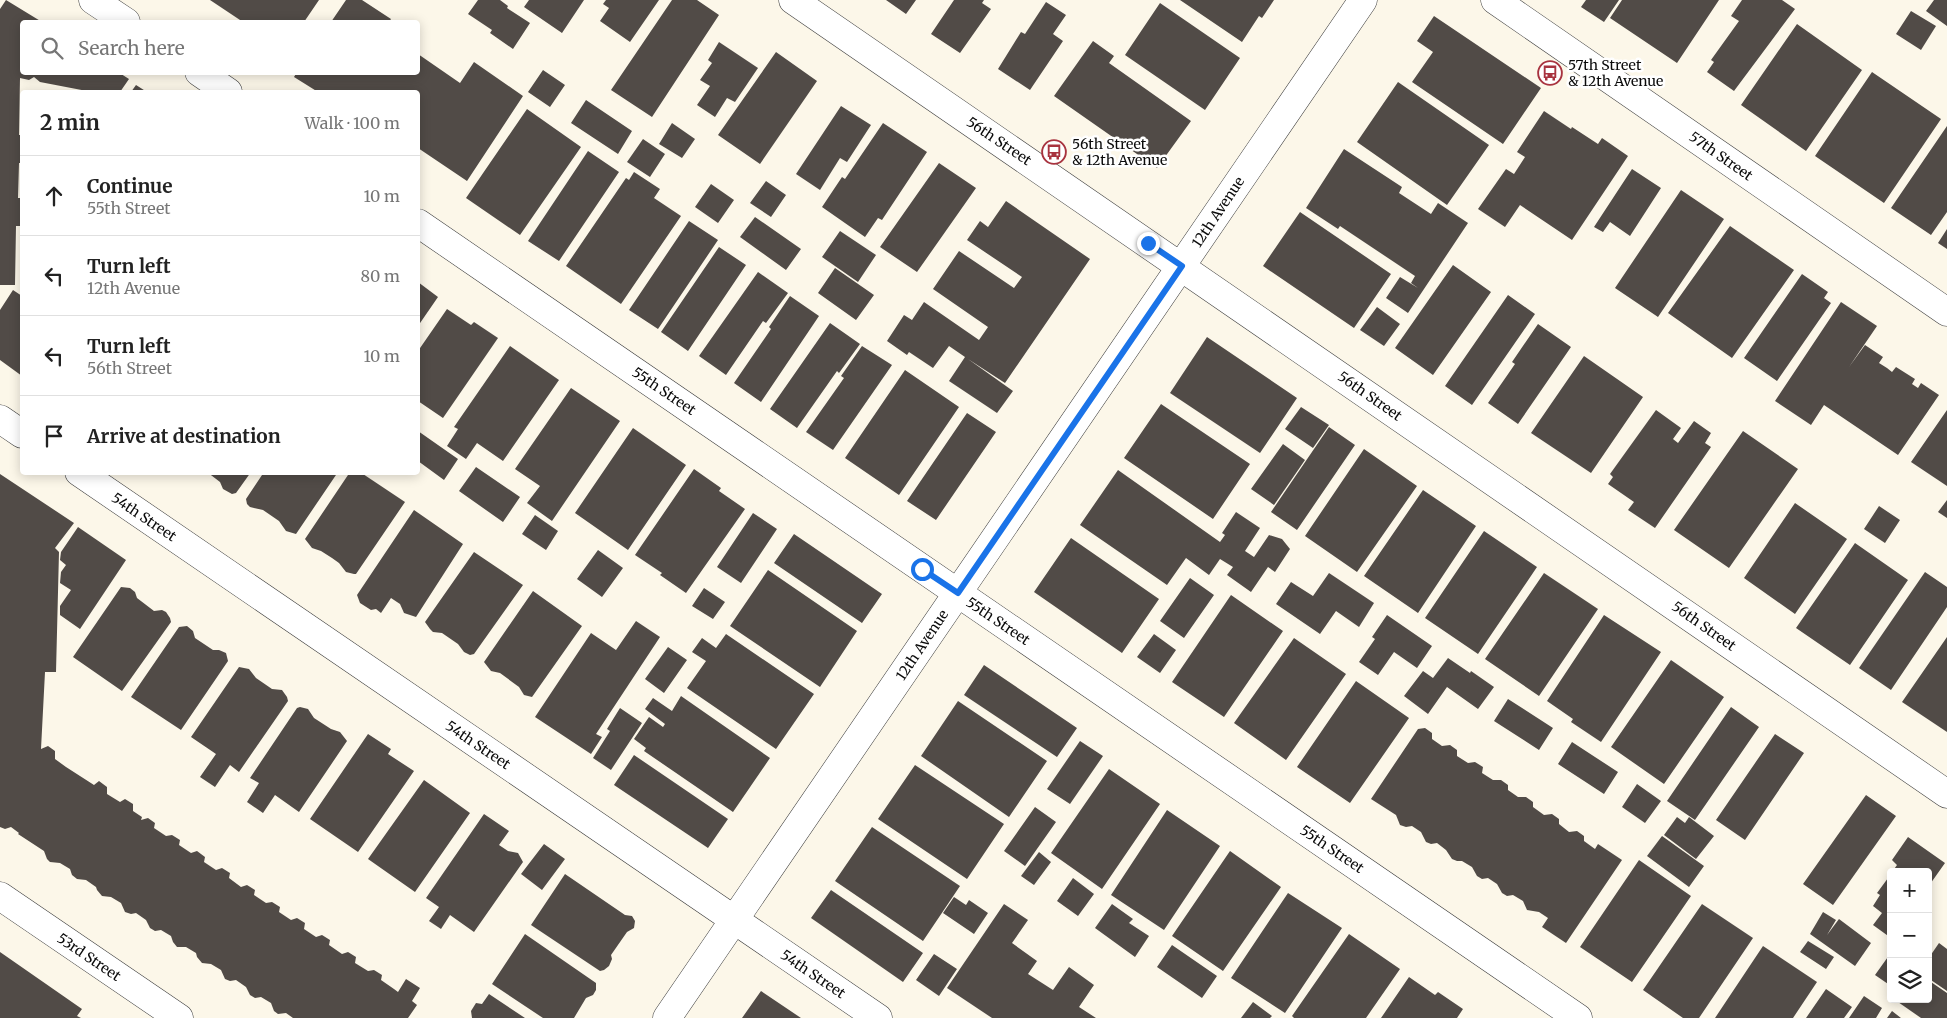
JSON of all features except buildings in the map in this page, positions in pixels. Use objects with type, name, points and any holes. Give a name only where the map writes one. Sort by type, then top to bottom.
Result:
[{"type":"street","points":[[93,0],[123,20]]},
{"type":"street","name":"56th Street","points":[[793,0],[1947,794]]},
{"type":"street","name":"12th Avenue","points":[[667,1018],[1363,0]]},
{"type":"street","name":"57th Street","points":[[1495,0],[1947,312]]},
{"type":"street","points":[[203,75],[225,90]]},
{"type":"street","name":"55th Street","points":[[420,223],[1578,1018]]},
{"type":"street","points":[[0,419],[20,433]]},
{"type":"street","name":"54th Street","points":[[83,475],[878,1018]]},
{"type":"street","name":"53rd Street","points":[[0,896],[179,1018]]},
{"type":"place","name":"57th Street & 12th Avenue","points":[[1550,73]]},
{"type":"place","name":"56th Street & 12th Avenue","points":[[1054,152]]},
{"type":"route","points":[[922,569],[958,593],[1182,266],[1148,243]]}]
